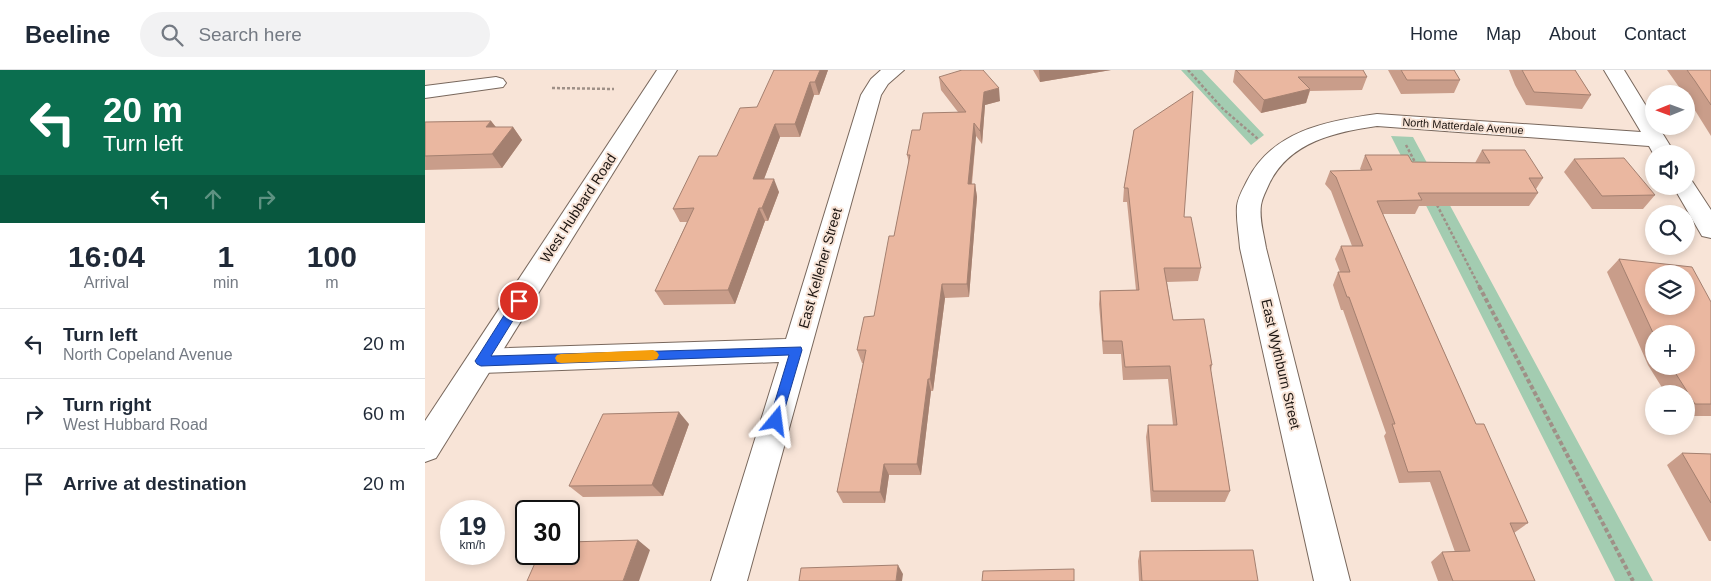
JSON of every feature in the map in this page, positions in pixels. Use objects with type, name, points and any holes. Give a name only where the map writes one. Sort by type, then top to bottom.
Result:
[{"type":"street","name":"West Hubbard Road","points":[[425,448],[667,70]]},
{"type":"street","points":[[1614,70],[1659,145]]},
{"type":"street","name":"East Kelleher Street","points":[[729,581],[871,95],[877,84],[890,72]]},
{"type":"street","points":[[425,92],[496,83]]},
{"type":"street","name":"North Matterdale Avenue","points":[[1269,147],[1342,124],[1377,120],[1645,146]]},
{"type":"street","name":"East Wythburn Street","points":[[1269,147],[1249,206],[1253,248],[1331,581]]},
{"type":"street","points":[[1690,195],[1711,230]]},
{"type":"street","points":[[481,361],[797,350]]},
{"type":"path","points":[[1188,70],[1223,109],[1269,147]]},
{"type":"path","points":[[552,88],[614,89]]},
{"type":"path","points":[[1405,144],[1419,170]]},
{"type":"path","points":[[1433,196],[1633,581]]},
{"type":"green space","points":[[1181,70],[1202,70],[1264,135],[1251,145]]},
{"type":"green space","points":[[1391,136],[1413,137],[1653,581],[1615,581]]},
{"type":"building","points":[[774,70],[820,70],[815,82],[810,82],[795,124],[775,124],[753,179],[774,179],[762,208],[759,208],[728,290],[655,291],[694,208],[673,209],[699,156],[717,156],[740,108],[757,107]]},
{"type":"building","points":[[962,70],[983,70],[999,88],[984,92],[980,131],[974,123],[968,184],[975,184],[967,284],[942,284],[917,464],[884,464],[880,492],[837,492],[866,350],[857,350],[864,317],[874,316],[889,236],[894,236],[910,155],[907,155],[912,130],[920,130],[923,113],[966,112],[939,77]]},
{"type":"building","points":[[1236,70],[1363,70],[1367,77],[1298,77],[1310,89],[1264,100]]},
{"type":"building","points":[[1401,70],[1454,70],[1460,80],[1407,80]]},
{"type":"building","points":[[1522,70],[1575,70],[1591,95],[1534,92]]},
{"type":"building","points":[[1687,70],[1711,70],[1711,105],[1695,81]]},
{"type":"building","points":[[1193,91],[1184,217],[1191,217],[1201,268],[1164,268],[1173,320],[1204,319],[1230,491],[1153,491],[1148,425],[1177,425],[1170,366],[1125,367],[1122,341],[1103,341],[1100,291],[1139,290],[1128,188],[1124,188],[1134,130]]},
{"type":"building","points":[[491,121],[486,127],[513,127],[492,154],[425,156],[425,122]]},
{"type":"building","points":[[1482,150],[1525,150],[1543,178],[1529,178],[1538,193],[1418,193],[1422,200],[1377,201],[1476,424],[1484,424],[1528,523],[1510,523],[1535,581],[1453,581],[1442,552],[1470,551],[1440,471],[1408,472],[1392,424],[1395,424],[1349,297],[1347,297],[1338,272],[1350,272],[1341,246],[1363,246],[1336,177],[1330,171],[1372,170],[1365,155],[1408,155],[1412,162],[1490,163]]},
{"type":"building","points":[[1624,158],[1645,183],[1645,195],[1655,195],[1602,196],[1574,159]]},
{"type":"building","points":[[1619,259],[1674,265],[1645,265],[1645,315],[1695,315],[1695,273],[1711,302],[1711,404],[1695,404],[1695,385],[1683,385],[1677,375],[1695,375],[1695,325],[1649,325]]},
{"type":"building","points":[[679,412],[652,485],[569,486],[603,414]]},
{"type":"building","points":[[1682,453],[1711,454],[1711,503]]},
{"type":"building","points":[[638,540],[623,581],[527,581],[534,565],[580,565],[580,542]]},
{"type":"building","points":[[1253,550],[1258,581],[1142,581],[1140,551]]},
{"type":"building","points":[[898,565],[896,581],[799,581],[801,568]]},
{"type":"building","points":[[1074,569],[1074,581],[982,581],[983,571]]},
{"type":"slow traffic","points":[[561,358],[653,355]]},
{"type":"route","points":[[519,301],[481,361],[797,350],[776,421]]}]
